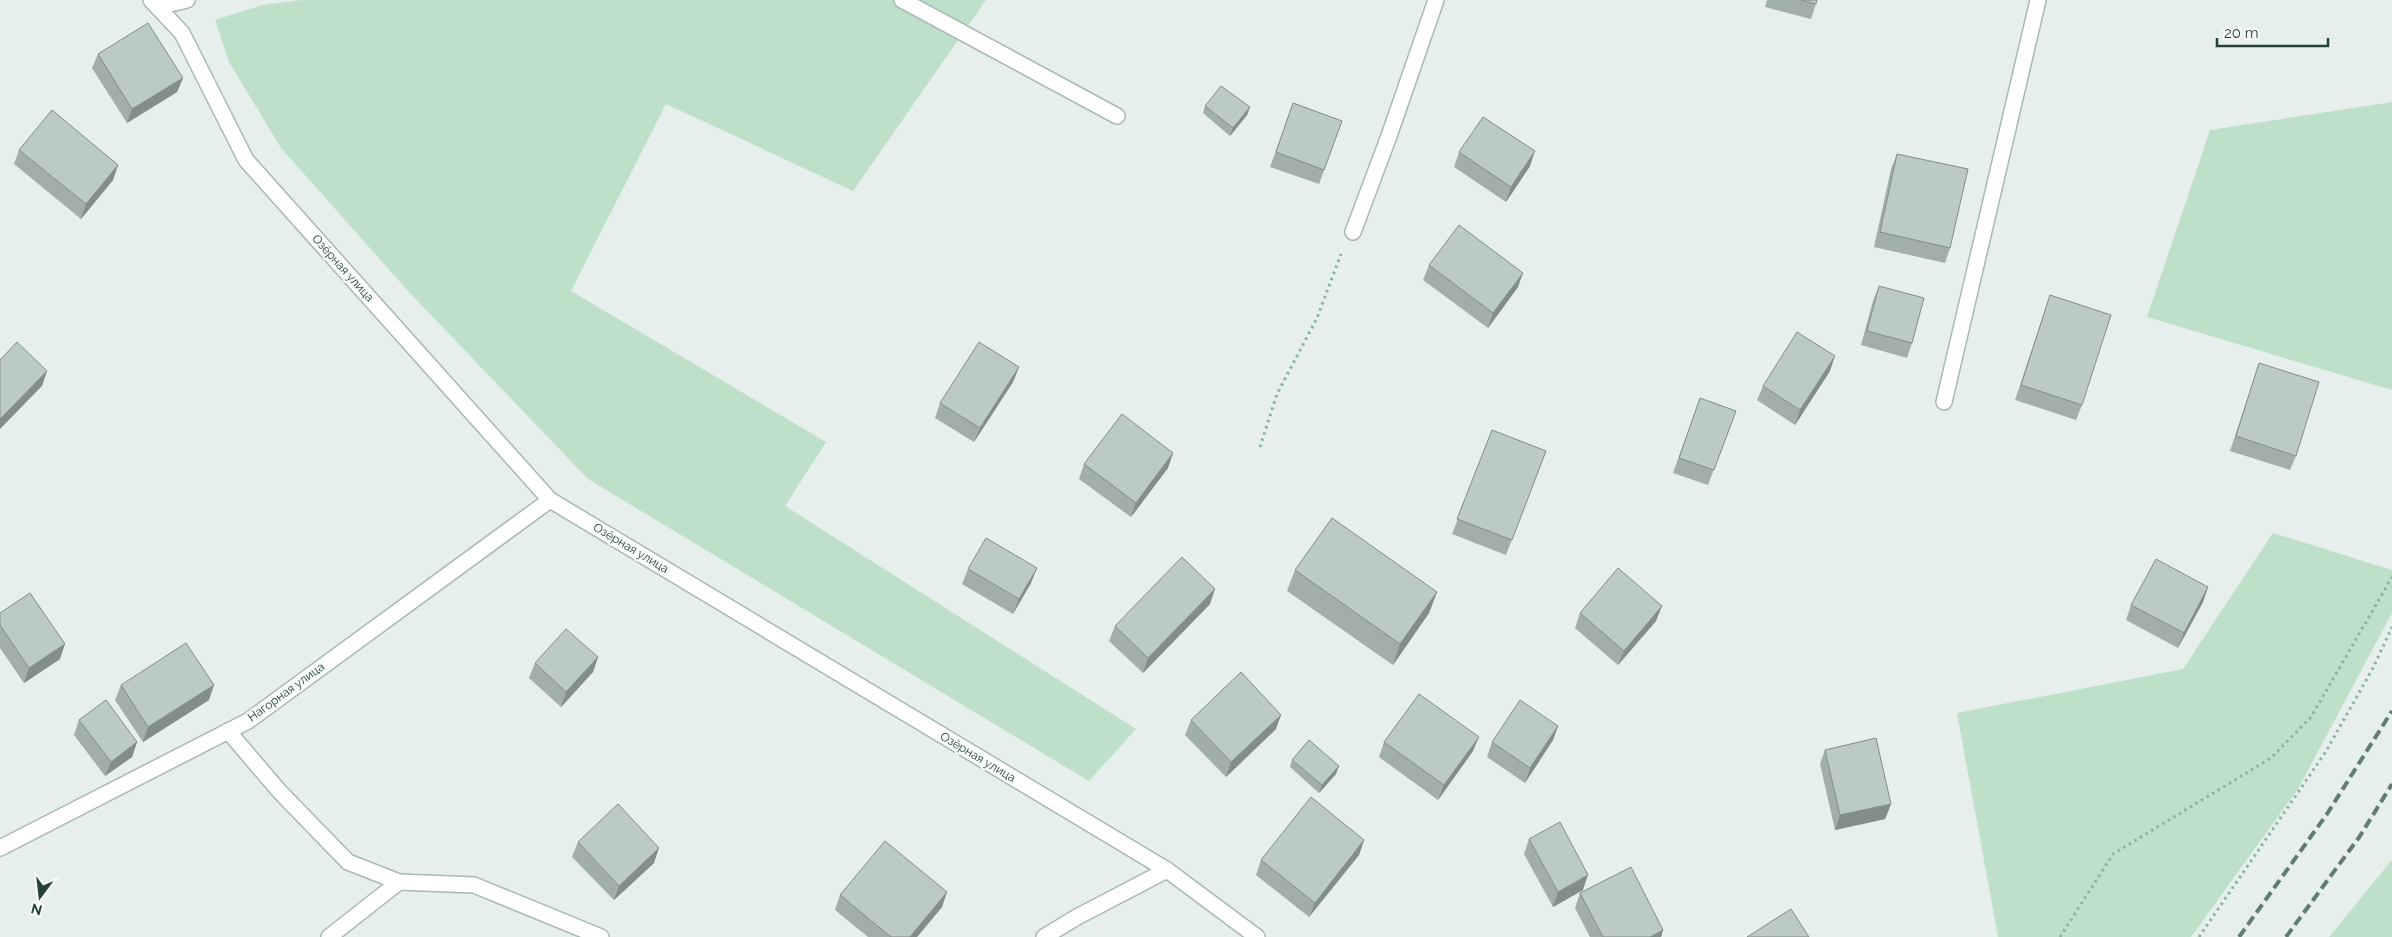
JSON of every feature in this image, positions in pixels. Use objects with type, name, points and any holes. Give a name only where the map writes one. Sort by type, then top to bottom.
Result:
[{"type":"street","points":[[155,4],[187,0]]},
{"type":"street","points":[[902,0],[1116,116]]},
{"type":"street","points":[[1353,232],[1389,136],[1436,0]]},
{"type":"street","points":[[1944,402],[2038,0]]},
{"type":"street","name":"Озёрная улица","points":[[155,4],[182,33],[246,160],[550,500],[1167,870],[1257,937]]},
{"type":"street","name":"Нагорная улица","points":[[0,848],[248,721],[550,500]]},
{"type":"street","points":[[228,731],[280,792],[348,862],[399,882],[474,885],[601,937]]},
{"type":"street","points":[[1044,937],[1077,917],[1167,870]]},
{"type":"street","points":[[329,937],[399,882]]},
{"type":"path","points":[[1260,447],[1277,394],[1317,318],[1337,260],[1353,232]]},
{"type":"path","points":[[2060,937],[2113,854],[2271,758],[2312,717],[2392,577]]},
{"type":"path","points":[[2199,937],[2325,754],[2372,668],[2392,626]]},
{"type":"green space","points":[[302,0],[986,0],[853,191],[666,104],[571,291],[826,442],[785,506],[1136,729],[1089,781],[588,479],[408,291],[281,148],[229,62],[215,20],[262,5]]},
{"type":"green space","points":[[2392,102],[2392,390],[2147,317],[2210,130]]},
{"type":"green space","points":[[2273,533],[2392,570],[2392,613],[2298,789],[2191,937],[1998,937],[1957,713],[2183,669]]},
{"type":"green space","points":[[2392,860],[2392,937],[2329,937]]},
{"type":"building","points":[[1801,0],[1817,0],[1816,4]]},
{"type":"building","points":[[148,23],[183,78],[132,109],[98,54]]},
{"type":"building","points":[[1221,86],[1250,107],[1233,128],[1205,106]]},
{"type":"building","points":[[1293,103],[1342,121],[1324,170],[1276,152]]},
{"type":"building","points":[[52,110],[118,165],[86,204],[19,150]]},
{"type":"building","points":[[1483,117],[1535,151],[1511,187],[1459,152]]},
{"type":"building","points":[[1897,154],[1968,169],[1950,248],[1880,232]]},
{"type":"building","points":[[1459,225],[1523,273],[1493,313],[1429,265]]},
{"type":"building","points":[[1879,286],[1924,298],[1912,343],[1867,331]]},
{"type":"building","points":[[2050,295],[2111,315],[2082,405],[2021,385]]},
{"type":"building","points":[[1797,332],[1835,356],[1800,410],[1763,386]]},
{"type":"building","points":[[17,342],[47,371],[0,419],[0,360]]},
{"type":"building","points":[[979,342],[1019,367],[980,428],[940,403]]},
{"type":"building","points":[[2259,363],[2319,382],[2296,456],[2236,436]]},
{"type":"building","points":[[1700,398],[1736,411],[1714,470],[1679,458]]},
{"type":"building","points":[[1122,414],[1173,453],[1136,503],[1084,464]]},
{"type":"building","points":[[1492,430],[1546,451],[1512,540],[1457,519]]},
{"type":"building","points":[[1332,518],[1437,592],[1400,644],[1295,570]]},
{"type":"building","points":[[986,538],[1037,568],[1019,599],[968,569]]},
{"type":"building","points":[[1182,557],[1215,589],[1148,658],[1115,626]]},
{"type":"building","points":[[2156,559],[2208,587],[2184,633],[2131,605]]},
{"type":"building","points":[[1618,568],[1662,606],[1624,651],[1580,613]]},
{"type":"building","points":[[30,593],[65,644],[29,668],[0,625],[0,613]]},
{"type":"building","points":[[566,629],[598,657],[566,692],[535,663]]},
{"type":"building","points":[[186,643],[214,685],[148,727],[121,685]]},
{"type":"building","points":[[1241,672],[1281,715],[1231,762],[1191,720]]},
{"type":"building","points":[[1419,694],[1479,737],[1444,785],[1384,742]]},
{"type":"building","points":[[106,700],[137,742],[111,762],[79,720]]},
{"type":"building","points":[[1520,700],[1558,726],[1530,768],[1492,742]]},
{"type":"building","points":[[1876,738],[1891,804],[1840,815],[1825,750]]},
{"type":"building","points":[[1309,740],[1339,766],[1322,785],[1292,760]]},
{"type":"building","points":[[1311,797],[1364,840],[1315,903],[1261,860]]},
{"type":"building","points":[[618,804],[659,848],[619,886],[578,842]]},
{"type":"building","points":[[1560,822],[1588,875],[1558,892],[1529,839]]},
{"type":"building","points":[[885,841],[947,892],[910,937],[891,937],[840,895]]},
{"type":"building","points":[[1631,867],[1663,930],[1650,937],[1603,937],[1580,893]]},
{"type":"building","points":[[1791,909],[1809,937],[1747,937]]},
{"type":"railway","points":[[2239,937],[2327,814],[2392,711]]},
{"type":"railway","points":[[2286,937],[2360,836],[2392,784]]}]
